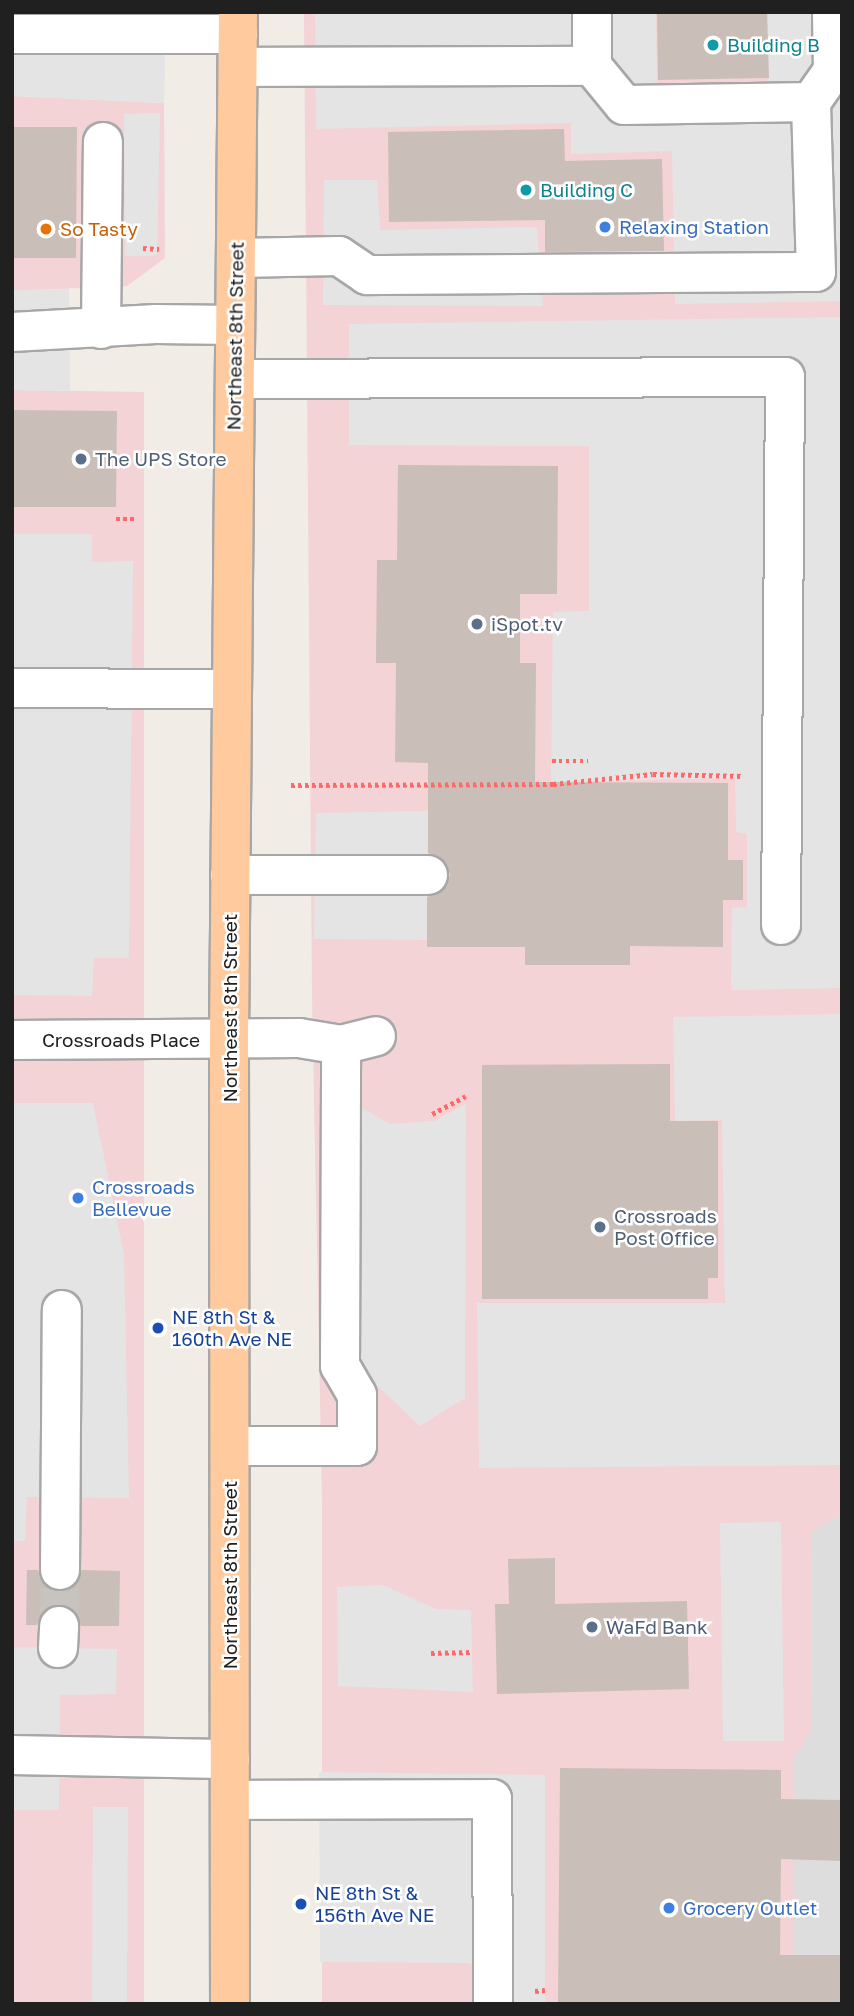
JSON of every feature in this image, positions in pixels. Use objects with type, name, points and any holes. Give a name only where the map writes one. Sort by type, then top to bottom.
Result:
[{"type":"main road","name":"Northeast 8th Street","points":[[230,2004],[229,1040],[238,38]]},
{"type":"street","points":[[592,12],[592,66],[624,105],[811,102]]},
{"type":"street","points":[[236,258],[339,257],[368,275],[816,272],[811,102],[833,71],[832,12]]},
{"type":"street","points":[[12,34],[117,24],[238,38],[592,66]]},
{"type":"street","points":[[101,329],[103,142]]},
{"type":"street","points":[[12,332],[235,325]]},
{"type":"street","points":[[235,379],[785,377],[782,925]]},
{"type":"street","points":[[12,688],[232,689]]},
{"type":"street","points":[[230,874],[428,875]]},
{"type":"street","name":"Crossroads Place","points":[[12,1040],[299,1038],[358,1041],[340,1366],[357,1395],[357,1446],[230,1446]]},
{"type":"street","points":[[60,1570],[62,1310]]},
{"type":"street","points":[[12,1755],[230,1759]]},
{"type":"street","points":[[230,1800],[492,1799],[493,2004]]},
{"type":"path","points":[[116,519],[135,519]]},
{"type":"path","points":[[552,761],[588,761]]},
{"type":"path","points":[[291,785],[553,784],[653,774],[782,776]]},
{"type":"path","points":[[432,1114],[467,1096]]},
{"type":"path","points":[[431,1653],[472,1652]]},
{"type":"shaded area","points":[[12,12],[166,12],[164,103],[12,96]]},
{"type":"shaded area","points":[[304,12],[842,12],[842,1514],[811,1532],[812,1730],[793,1759],[793,2004],[322,2004],[322,1501],[312,996]]},
{"type":"shaded area","points":[[315,12],[656,12],[657,88],[768,85],[768,12],[842,12],[842,301],[675,304],[672,151],[571,154],[571,123],[316,129]]},
{"type":"shaded area","points":[[12,96],[164,103],[165,258],[127,286],[12,291]]},
{"type":"shaded area","points":[[160,113],[157,256],[125,256],[124,114]]},
{"type":"shaded area","points":[[324,180],[377,180],[380,230],[537,227],[543,306],[323,305]]},
{"type":"shaded area","points":[[69,289],[70,391],[12,390],[12,290]]},
{"type":"shaded area","points":[[842,317],[842,988],[731,990],[732,908],[747,907],[747,834],[736,832],[735,778],[551,782],[553,612],[589,611],[589,446],[349,445],[349,324]]},
{"type":"shaded area","name":"Crossroads Bellevue","points":[[12,390],[144,392],[144,2004],[12,2004]]},
{"type":"shaded area","points":[[12,534],[92,534],[92,562],[133,561],[129,958],[94,958],[92,996],[12,995]]},
{"type":"shaded area","points":[[428,811],[427,940],[314,939],[316,813]]},
{"type":"shaded area","points":[[842,1014],[842,1465],[479,1468],[477,1303],[725,1303],[722,1120],[675,1121],[673,1017]]},
{"type":"shaded area","points":[[12,1103],[93,1103],[124,1254],[129,1498],[27,1497],[25,1541],[12,1541]]},
{"type":"shaded area","points":[[353,1103],[390,1124],[434,1121],[466,1104],[465,1398],[420,1426],[353,1363]]},
{"type":"shaded area","points":[[842,1514],[842,2004],[793,2004],[793,1758],[812,1730],[811,1531]]},
{"type":"shaded area","points":[[781,1522],[784,1741],[723,1741],[720,1523]]},
{"type":"shaded area","points":[[383,1585],[436,1609],[471,1610],[473,1692],[338,1686],[337,1587]]},
{"type":"shaded area","points":[[12,1647],[117,1649],[116,1694],[60,1695],[59,1810],[12,1810]]},
{"type":"shaded area","points":[[319,1772],[545,1775],[545,2004],[505,2004],[470,1963],[320,1962]]},
{"type":"shaded area","points":[[93,1807],[128,1807],[127,2004],[92,2004]]},
{"type":"building","name":"Building B","points":[[657,12],[767,12],[769,78],[658,80]]},
{"type":"building","points":[[12,127],[77,127],[76,258],[12,258]]},
{"type":"building","name":"Building C","points":[[564,129],[565,161],[662,159],[664,251],[545,252],[545,220],[389,222],[388,132]]},
{"type":"building","points":[[12,410],[117,411],[116,507],[12,507]]},
{"type":"building","points":[[398,465],[558,466],[557,594],[520,594],[520,663],[536,663],[535,782],[728,783],[728,860],[743,860],[743,900],[723,900],[723,947],[630,946],[630,965],[525,965],[525,947],[427,947],[427,897],[447,886],[450,874],[439,856],[428,853],[428,763],[395,762],[396,663],[376,663],[377,560],[397,560]]},
{"type":"building","name":"Crossroads Post Office","points":[[670,1064],[670,1121],[718,1121],[718,1278],[708,1278],[708,1299],[482,1299],[482,1065]]},
{"type":"building","name":"WaFd Bank","points":[[555,1558],[555,1604],[687,1601],[689,1689],[497,1694],[495,1604],[509,1604],[508,1559]]},
{"type":"building","points":[[27,1570],[38,1570],[41,1581],[59,1592],[71,1589],[82,1570],[120,1571],[119,1626],[81,1626],[71,1608],[59,1604],[41,1614],[37,1625],[26,1625]]},
{"type":"building","name":"Grocery Outlet","points":[[560,1768],[781,1770],[781,1799],[842,1800],[842,1861],[781,1859],[780,1955],[842,1955],[842,2004],[558,2002]]},
{"type":"tunnel","points":[[59,1626],[60,1570]]},
{"type":"place","name":"Building B","points":[[713,45]]},
{"type":"place","name":"Building C","points":[[526,190]]},
{"type":"place","name":"Relaxing Station","points":[[605,227]]},
{"type":"place","name":"So Tasty","points":[[46,229]]},
{"type":"place","name":"The UPS Store","points":[[81,459]]},
{"type":"place","name":"iSpot.tv","points":[[477,624]]},
{"type":"place","name":"Crossroads Bellevue","points":[[78,1198]]},
{"type":"place","name":"Crossroads Post Office","points":[[600,1227]]},
{"type":"place","name":"NE 8th St & 160th Ave NE","points":[[158,1328]]},
{"type":"place","name":"WaFd Bank","points":[[592,1627]]},
{"type":"place","name":"NE 8th St & 156th Ave NE","points":[[301,1904]]},
{"type":"place","name":"Grocery Outlet","points":[[669,1908]]}]
